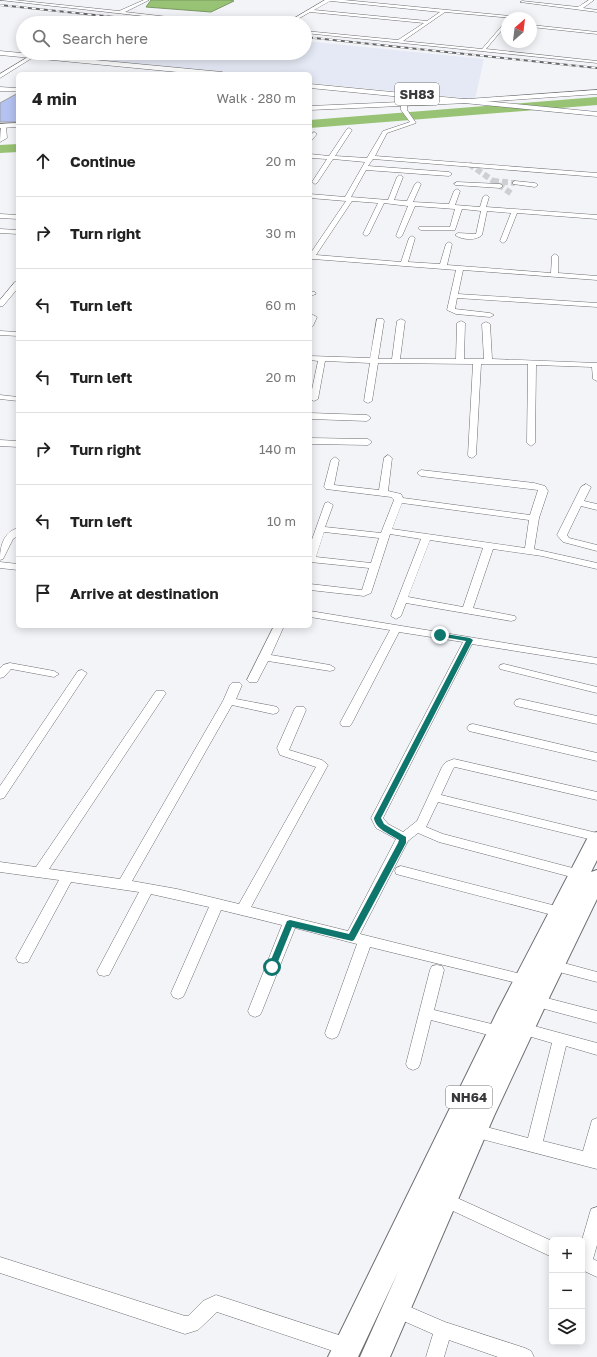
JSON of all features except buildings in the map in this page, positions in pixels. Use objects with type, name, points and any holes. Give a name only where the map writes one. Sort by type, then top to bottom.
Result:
[{"type":"highway","name":"NH64","points":[[346,1352],[538,978],[588,876],[597,838]]},
{"type":"highway","name":"NH64","points":[[538,978],[560,912],[588,876]]},
{"type":"highway","name":"NH64","points":[[375,1357],[475,1131],[511,1031]]},
{"type":"main road","points":[[0,54],[16,56]]},
{"type":"main road","points":[[0,54],[16,56]]},
{"type":"main road","points":[[53,60],[197,72]]},
{"type":"main road","points":[[62,60],[174,72]]},
{"type":"main road","name":"SH83","points":[[312,84],[597,113]]},
{"type":"main road","name":"SH83","points":[[312,84],[468,101],[521,105]]},
{"type":"street","points":[[6,0],[157,16]]},
{"type":"street","points":[[121,12],[147,0]]},
{"type":"street","points":[[301,16],[328,0]]},
{"type":"street","points":[[332,0],[444,11],[501,19]]},
{"type":"street","points":[[579,9],[592,0]]},
{"type":"street","points":[[518,7],[522,1],[596,10]]},
{"type":"street","points":[[88,6],[127,10]]},
{"type":"street","points":[[310,11],[428,22]]},
{"type":"street","points":[[400,41],[444,11]]},
{"type":"street","points":[[537,27],[597,33]]},
{"type":"street","points":[[483,50],[501,28]]},
{"type":"street","points":[[312,33],[597,62]]},
{"type":"street","points":[[0,76],[27,60]]},
{"type":"street","points":[[0,89],[16,90]]},
{"type":"street","points":[[312,108],[468,101],[597,92]]},
{"type":"street","points":[[312,255],[348,200],[385,132],[411,124],[413,122],[404,110],[404,104]]},
{"type":"street","points":[[0,140],[4,138],[2,126],[16,125]]},
{"type":"street","points":[[315,182],[349,130]]},
{"type":"street","points":[[312,156],[597,175]]},
{"type":"street","points":[[365,168],[449,174]]},
{"type":"street","points":[[376,175],[438,179]]},
{"type":"street","points":[[390,202],[400,177]]},
{"type":"street","points":[[515,183],[535,185]]},
{"type":"street","points":[[399,236],[418,184]]},
{"type":"street","points":[[457,184],[500,186]]},
{"type":"street","points":[[451,207],[457,191]]},
{"type":"street","points":[[458,235],[474,237],[479,236],[486,197]]},
{"type":"street","points":[[314,198],[597,217]]},
{"type":"street","points":[[366,234],[382,202]]},
{"type":"street","points":[[421,228],[453,229],[459,207]]},
{"type":"street","points":[[503,240],[515,211]]},
{"type":"street","points":[[0,216],[16,217]]},
{"type":"street","points":[[0,231],[16,232]]},
{"type":"street","points":[[404,264],[412,238]]},
{"type":"street","points":[[443,267],[450,244]]},
{"type":"street","points":[[554,274],[555,256]]},
{"type":"street","points":[[312,258],[597,278]]},
{"type":"street","points":[[460,268],[451,310],[490,315]]},
{"type":"street","points":[[0,304],[16,286]]},
{"type":"street","points":[[454,296],[597,305]]},
{"type":"street","points":[[368,401],[380,321]]},
{"type":"street","points":[[396,361],[401,321]]},
{"type":"street","points":[[460,361],[461,323]]},
{"type":"street","points":[[486,324],[488,361]]},
{"type":"street","points":[[0,333],[16,333]]},
{"type":"street","points":[[312,358],[374,361],[488,361],[597,365],[597,379]]},
{"type":"street","points":[[314,399],[322,358]]},
{"type":"street","points":[[472,455],[477,361]]},
{"type":"street","points":[[531,443],[532,362]]},
{"type":"street","points":[[0,397],[16,399]]},
{"type":"street","points":[[312,416],[367,418]]},
{"type":"street","points":[[312,441],[368,442]]},
{"type":"street","points":[[0,443],[16,442]]},
{"type":"street","points":[[383,492],[388,458]]},
{"type":"street","points":[[335,460],[329,487],[383,492],[398,496],[399,500]]},
{"type":"street","points":[[421,473],[542,488],[543,491],[534,518],[529,551]]},
{"type":"street","points":[[586,487],[562,535],[563,537],[597,548]]},
{"type":"street","points":[[399,500],[534,518]]},
{"type":"street","points":[[312,587],[364,594],[367,591],[385,534],[399,500]]},
{"type":"street","points":[[578,502],[597,507]]},
{"type":"street","points":[[312,553],[328,505]]},
{"type":"street","points":[[320,529],[426,537],[489,545],[529,551],[597,566]]},
{"type":"street","points":[[0,557],[9,538],[16,533]]},
{"type":"street","points":[[396,616],[426,537]]},
{"type":"street","points":[[467,611],[489,545]]},
{"type":"street","points":[[312,559],[375,566]]},
{"type":"street","points":[[0,564],[16,567]]},
{"type":"street","points":[[402,599],[511,618]]},
{"type":"street","points":[[312,614],[597,661]]},
{"type":"street","points":[[253,680],[278,628]]},
{"type":"street","points":[[346,723],[396,628]]},
{"type":"street","points":[[403,838],[382,826],[378,822],[377,818],[470,640]]},
{"type":"street","points":[[264,657],[330,668]]},
{"type":"street","points":[[0,675],[7,667],[10,666],[54,674]]},
{"type":"street","points":[[504,668],[597,690]]},
{"type":"street","points":[[0,795],[82,673]]},
{"type":"street","points":[[124,884],[229,701],[236,685]]},
{"type":"street","points":[[40,872],[160,693]]},
{"type":"street","points":[[229,701],[273,710]]},
{"type":"street","points":[[520,703],[597,720]]},
{"type":"street","points":[[242,911],[322,765],[284,752],[283,748],[300,710]]},
{"type":"street","points":[[472,728],[597,757]]},
{"type":"street","points":[[332,1033],[358,939],[403,838],[422,824],[450,764],[454,763],[597,796]]},
{"type":"street","points":[[434,797],[597,838]]},
{"type":"street","points":[[417,828],[439,838],[588,876]]},
{"type":"street","points":[[0,867],[146,888],[358,939],[538,978],[597,977]]},
{"type":"street","points":[[401,871],[560,912]]},
{"type":"street","points":[[24,958],[68,876]]},
{"type":"street","points":[[104,971],[146,888]]},
{"type":"street","points":[[178,993],[217,904]]},
{"type":"street","points":[[255,1011],[290,923]]},
{"type":"street","points":[[413,1064],[437,970]]},
{"type":"street","points":[[538,978],[597,1016]]},
{"type":"street","points":[[426,1014],[560,1039],[597,1049]]},
{"type":"street","points":[[534,1146],[560,1039]]},
{"type":"street","points":[[475,1131],[593,1161],[597,1125]]},
{"type":"street","points":[[444,1199],[549,1248]]},
{"type":"street","points":[[588,1265],[597,1214]]},
{"type":"street","points":[[0,1265],[185,1325],[192,1324],[209,1307],[216,1303],[346,1352]]},
{"type":"street","points":[[396,1309],[443,1330],[525,1357]]},
{"type":"street","points":[[435,1357],[443,1330]]},
{"type":"shaded area","points":[[151,0],[234,1],[211,12],[146,7]]},
{"type":"shaded area","points":[[312,42],[484,59],[475,99],[312,83],[312,72],[197,72],[74,60],[312,60]]},
{"type":"waterway","points":[[312,124],[597,101]]},
{"type":"waterway","points":[[0,149],[16,148]]},
{"type":"tunnel","points":[[469,164],[493,181]]},
{"type":"tunnel","points":[[493,181],[515,183]]},
{"type":"tunnel","points":[[493,181],[512,194]]},
{"type":"railway","points":[[0,5],[104,16]]},
{"type":"railway","points":[[312,38],[597,68]]},
{"type":"route","points":[[272,967],[290,923],[352,938],[402,843],[403,838],[382,826],[378,822],[377,818],[470,640],[440,635]]}]
